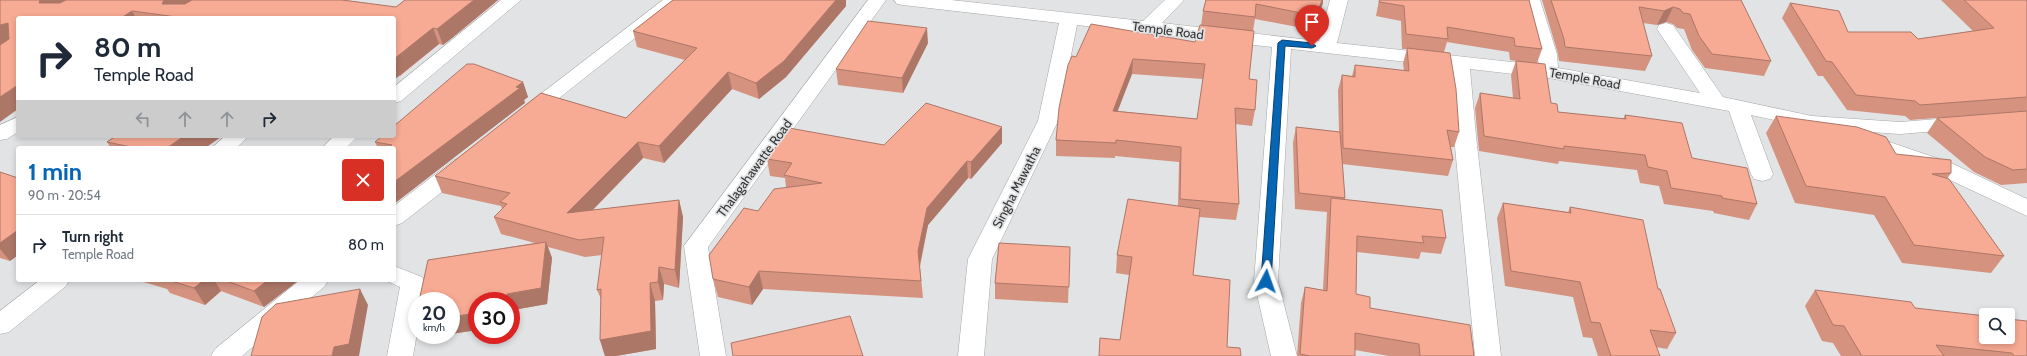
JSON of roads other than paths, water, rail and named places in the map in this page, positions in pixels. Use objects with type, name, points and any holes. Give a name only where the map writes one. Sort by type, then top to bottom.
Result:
[{"type":"street","points":[[396,95],[512,0]]},
{"type":"street","points":[[512,126],[674,0]]},
{"type":"street","name":"Thalagahawatte Road","points":[[713,356],[696,246],[877,0]]},
{"type":"street","name":"Temple Road","points":[[903,0],[1009,6],[1069,18],[1549,72],[1716,102],[1812,122],[1900,128],[1980,122]]},
{"type":"street","points":[[1148,27],[1175,0]]},
{"type":"street","points":[[1327,47],[1339,0]]},
{"type":"street","points":[[1531,0],[1547,54],[1549,72]]},
{"type":"street","name":"Singha Mawatha","points":[[971,356],[980,259],[1048,121],[1069,18]]},
{"type":"street","points":[[1666,29],[1716,102]]},
{"type":"street","points":[[1282,43],[1266,281],[1284,356]]},
{"type":"street","points":[[1460,61],[1465,136],[1488,356]]},
{"type":"street","points":[[1738,107],[1762,174]]},
{"type":"street","points":[[1812,122],[1943,168],[2027,208]]},
{"type":"street","points":[[0,134],[16,124]]},
{"type":"street","points":[[226,146],[236,138]]},
{"type":"street","points":[[335,146],[345,138]]},
{"type":"street","points":[[396,216],[475,155]]},
{"type":"street","points":[[396,277],[413,283],[400,356]]},
{"type":"street","points":[[0,325],[54,282]]},
{"type":"street","points":[[224,356],[314,282]]}]
